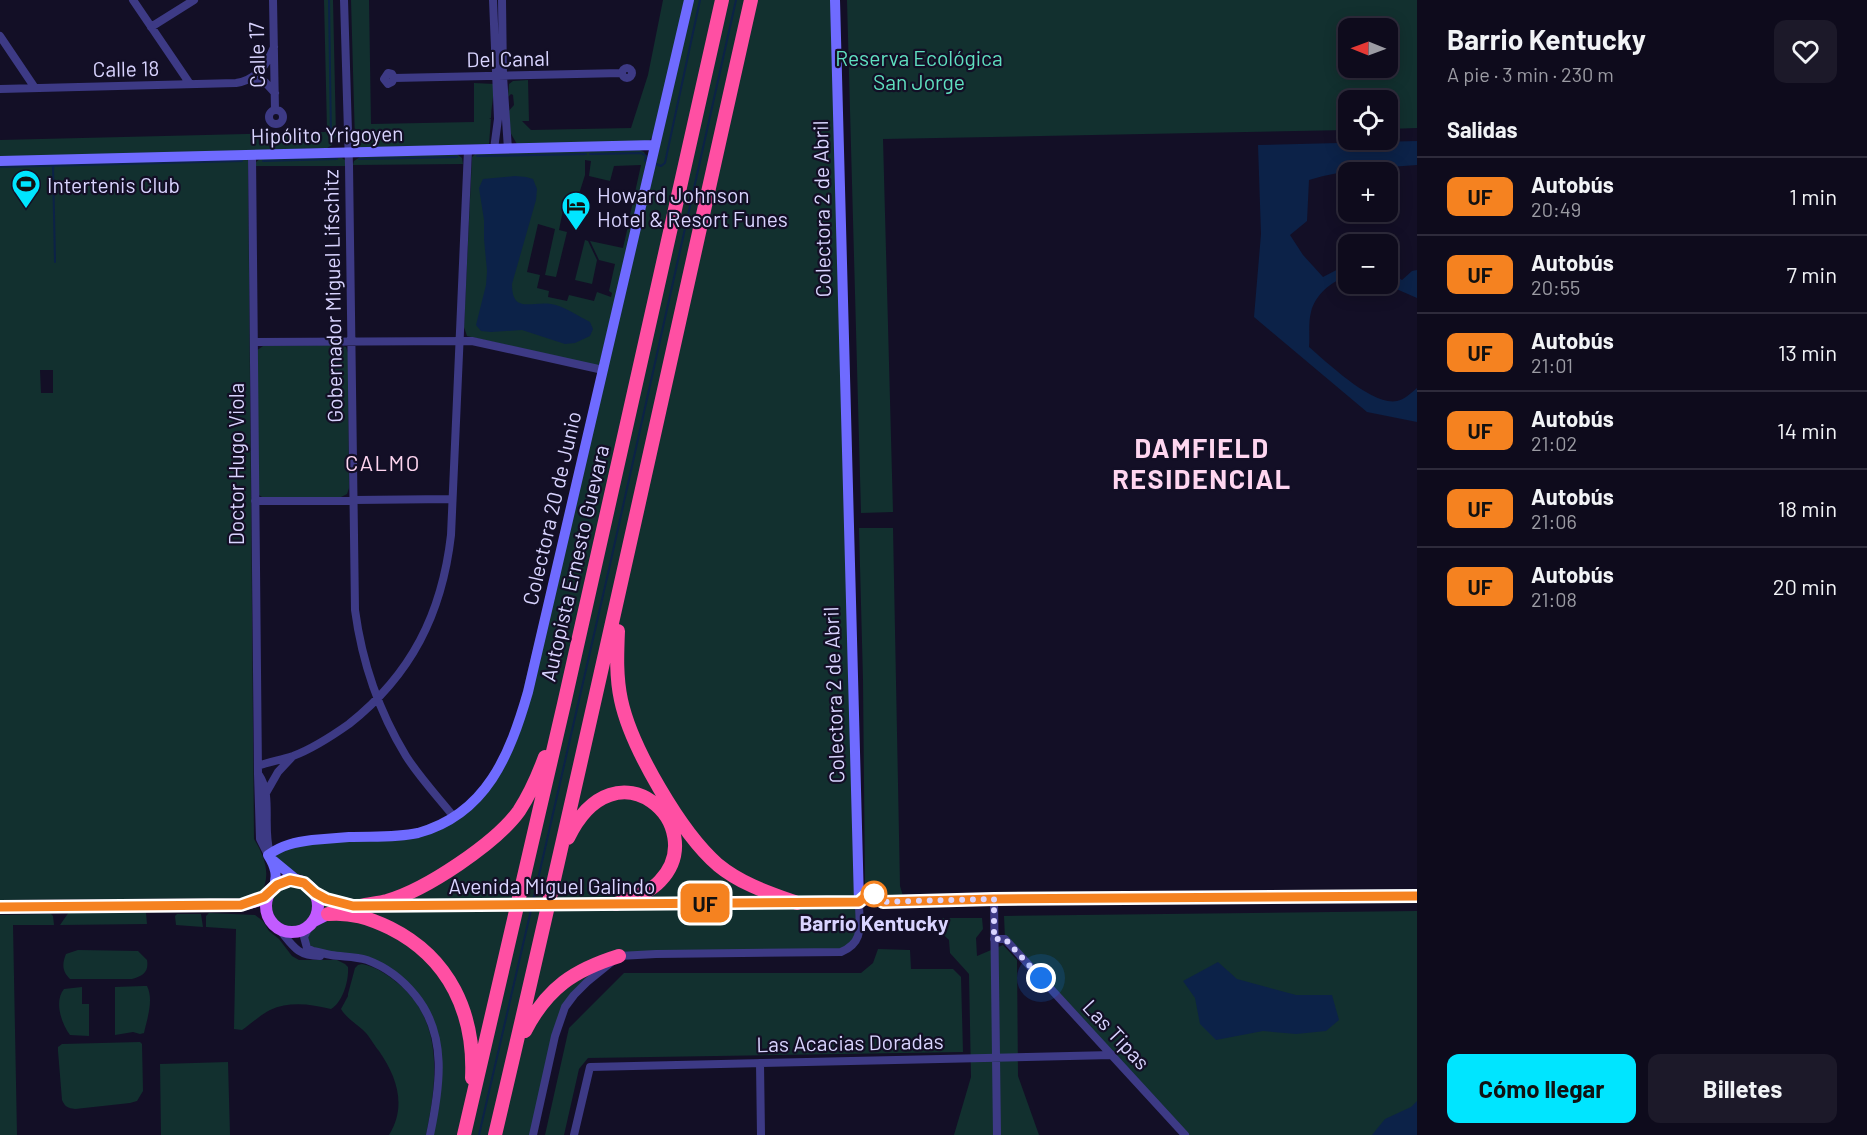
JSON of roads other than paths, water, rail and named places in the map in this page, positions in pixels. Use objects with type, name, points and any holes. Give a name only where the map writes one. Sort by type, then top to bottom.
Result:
[{"type":"highway","name":"Autopista Ernesto Guevara","points":[[464,1135],[564,704],[722,0]]},
{"type":"highway","points":[[495,1135],[618,598],[751,0]]},
{"type":"highway","points":[[618,598],[617,663],[621,699],[636,744],[677,814],[699,845],[718,865],[741,881],[796,903]]},
{"type":"highway","points":[[356,906],[386,901],[426,883],[498,835],[518,811],[534,783],[564,704]]},
{"type":"highway","points":[[559,856],[572,830],[584,813],[606,795],[620,792],[635,794],[661,809],[675,836],[673,860],[661,880],[650,889],[616,904]]},
{"type":"highway","points":[[644,904],[671,881],[682,860],[684,838],[677,814]]},
{"type":"highway","points":[[328,914],[357,915],[394,930],[421,948],[446,976],[457,994],[470,1031],[473,1063],[471,1112]]},
{"type":"highway","points":[[512,1060],[534,1013],[543,1001],[564,982],[587,967],[619,956]]},
{"type":"main road","name":"Colectora 20 de Junio","points":[[269,854],[279,848],[299,842],[350,837],[382,837],[418,832],[454,817],[476,800],[494,777],[510,746],[519,721],[689,0]]},
{"type":"main road","name":"Colectora 2 de Abril","points":[[835,0],[859,902]]},
{"type":"main road","name":"Hipólito Yrigoyen","points":[[0,161],[655,146]]},
{"type":"main road","name":"Doctor Hugo Viola","points":[[269,854],[279,867],[297,880]]},
{"type":"main road","name":"Doctor Hugo Viola","points":[[269,854],[276,874],[275,885],[271,891]]},
{"type":"main road","points":[[0,907],[241,905],[257,901],[283,882],[297,880],[310,887],[315,893],[318,907],[311,924],[298,932],[285,932],[279,929],[271,922],[267,913],[266,902],[271,891]]},
{"type":"main road","name":"Avenida Miguel Galindo","points":[[315,893],[326,899],[356,906],[859,902]]},
{"type":"main road","points":[[241,905],[267,913]]},
{"type":"main road","name":"Avenida Miguel Galindo","points":[[311,924],[328,914],[356,906]]},
{"type":"street","points":[[133,0],[190,84]]},
{"type":"street","points":[[151,27],[194,0]]},
{"type":"street","name":"Calle 17","points":[[273,0],[275,110]]},
{"type":"street","name":"Gobernador Miguel Lifschitz","points":[[344,0],[355,610],[363,656],[385,716],[407,757],[454,817]]},
{"type":"street","points":[[493,0],[508,149]]},
{"type":"street","points":[[495,149],[502,0]]},
{"type":"street","points":[[0,36],[35,88]]},
{"type":"street","points":[[251,78],[265,65],[274,47]]},
{"type":"street","name":"Del Canal","points":[[394,78],[622,73]]},
{"type":"street","points":[[251,78],[265,82],[275,93]]},
{"type":"street","name":"Calle 18","points":[[0,89],[236,83],[251,78]]},
{"type":"street","points":[[258,770],[293,756],[344,727],[377,699],[407,664],[435,608],[448,557],[468,150]]},
{"type":"street","name":"Doctor Hugo Viola","points":[[252,155],[258,770],[260,839],[261,845],[269,854]]},
{"type":"street","points":[[254,342],[472,340],[603,370]]},
{"type":"street","points":[[255,501],[452,499]]},
{"type":"street","points":[[266,795],[273,779],[293,756]]},
{"type":"street","points":[[258,770],[284,764]]},
{"type":"street","name":"Doctor Hugo Viola","points":[[258,770],[266,795],[266,837],[269,854]]},
{"type":"street","points":[[859,902],[1417,896]]},
{"type":"street","points":[[994,899],[997,1135]]},
{"type":"street","name":"Colectora 2 de Abril","points":[[619,956],[841,952],[855,944],[858,938],[859,902]]},
{"type":"street","points":[[311,924],[304,937],[307,948],[331,955],[368,961],[394,975],[407,986],[428,1014],[434,1028],[440,1072],[430,1135]]},
{"type":"street","points":[[279,929],[296,950],[304,955],[331,955]]},
{"type":"street","name":"Las Tipas","points":[[994,939],[1005,939],[1185,1135]]},
{"type":"street","points":[[533,1135],[555,1036],[565,1007],[587,982],[619,956]]},
{"type":"street","name":"Las Acacias Doradas","points":[[574,1135],[590,1067],[1112,1055]]},
{"type":"street","points":[[760,1063],[761,1135]]},
{"type":"water","points":[[1398,141],[1417,141],[1417,165],[1398,166],[1398,162],[1338,162],[1338,173],[1309,180],[1307,221],[1290,235],[1303,255],[1323,277],[1338,269],[1338,280],[1320,294],[1313,306],[1309,347],[1351,382],[1375,397],[1397,401],[1405,398],[1417,388],[1417,422],[1367,412],[1254,317],[1261,234],[1258,145],[1338,143],[1338,150],[1398,150]]},
{"type":"water","points":[[515,176],[533,179],[537,189],[536,200],[512,284],[515,299],[524,304],[556,305],[590,322],[593,329],[590,336],[575,343],[565,344],[522,330],[481,331],[476,325],[486,285],[487,271],[484,220],[479,188],[483,179]]},
{"type":"water","points":[[1417,270],[1417,298],[1398,290],[1398,278],[1402,280],[1412,271]]},
{"type":"water","points":[[1218,962],[1237,979],[1296,995],[1332,995],[1339,1020],[1326,1031],[1296,1034],[1263,1031],[1216,1040],[1200,1024],[1195,998],[1183,981]]},
{"type":"water","points":[[1417,1101],[1417,1135],[1372,1135],[1385,1119],[1411,1107]]},
{"type":"waterway","points":[[329,0],[331,137]]},
{"type":"waterway","points":[[656,164],[661,166],[665,163],[700,0]]},
{"type":"waterway","points":[[533,901],[736,0]]},
{"type":"waterway","points":[[590,154],[641,153],[646,156],[645,161]]},
{"type":"waterway","points":[[477,156],[586,154]]},
{"type":"waterway","points":[[359,159],[457,157]]},
{"type":"waterway","points":[[263,161],[337,159]]},
{"type":"waterway","points":[[0,167],[242,161]]},
{"type":"waterway","points":[[53,166],[55,262]]},
{"type":"waterway","points":[[1120,894],[1417,890]]},
{"type":"waterway","points":[[908,895],[1110,894]]},
{"type":"waterway","points":[[479,1135],[531,910]]},
{"type":"place","name":"Intertenis Club","points":[[26,210]]},
{"type":"place","name":"Howard Johnson Hotel & Resort Funes","points":[[576,232]]},
{"type":"place","name":"Barrio Kentucky","points":[[874,894]]},
{"type":"district","name":"CALMO","points":[[383,462]]},
{"type":"district","name":"DAMFIELD RESIDENCIAL","points":[[1202,462]]},
{"type":"park label","name":"Reserva Ecológica San Jorge","points":[[919,69]]}]
